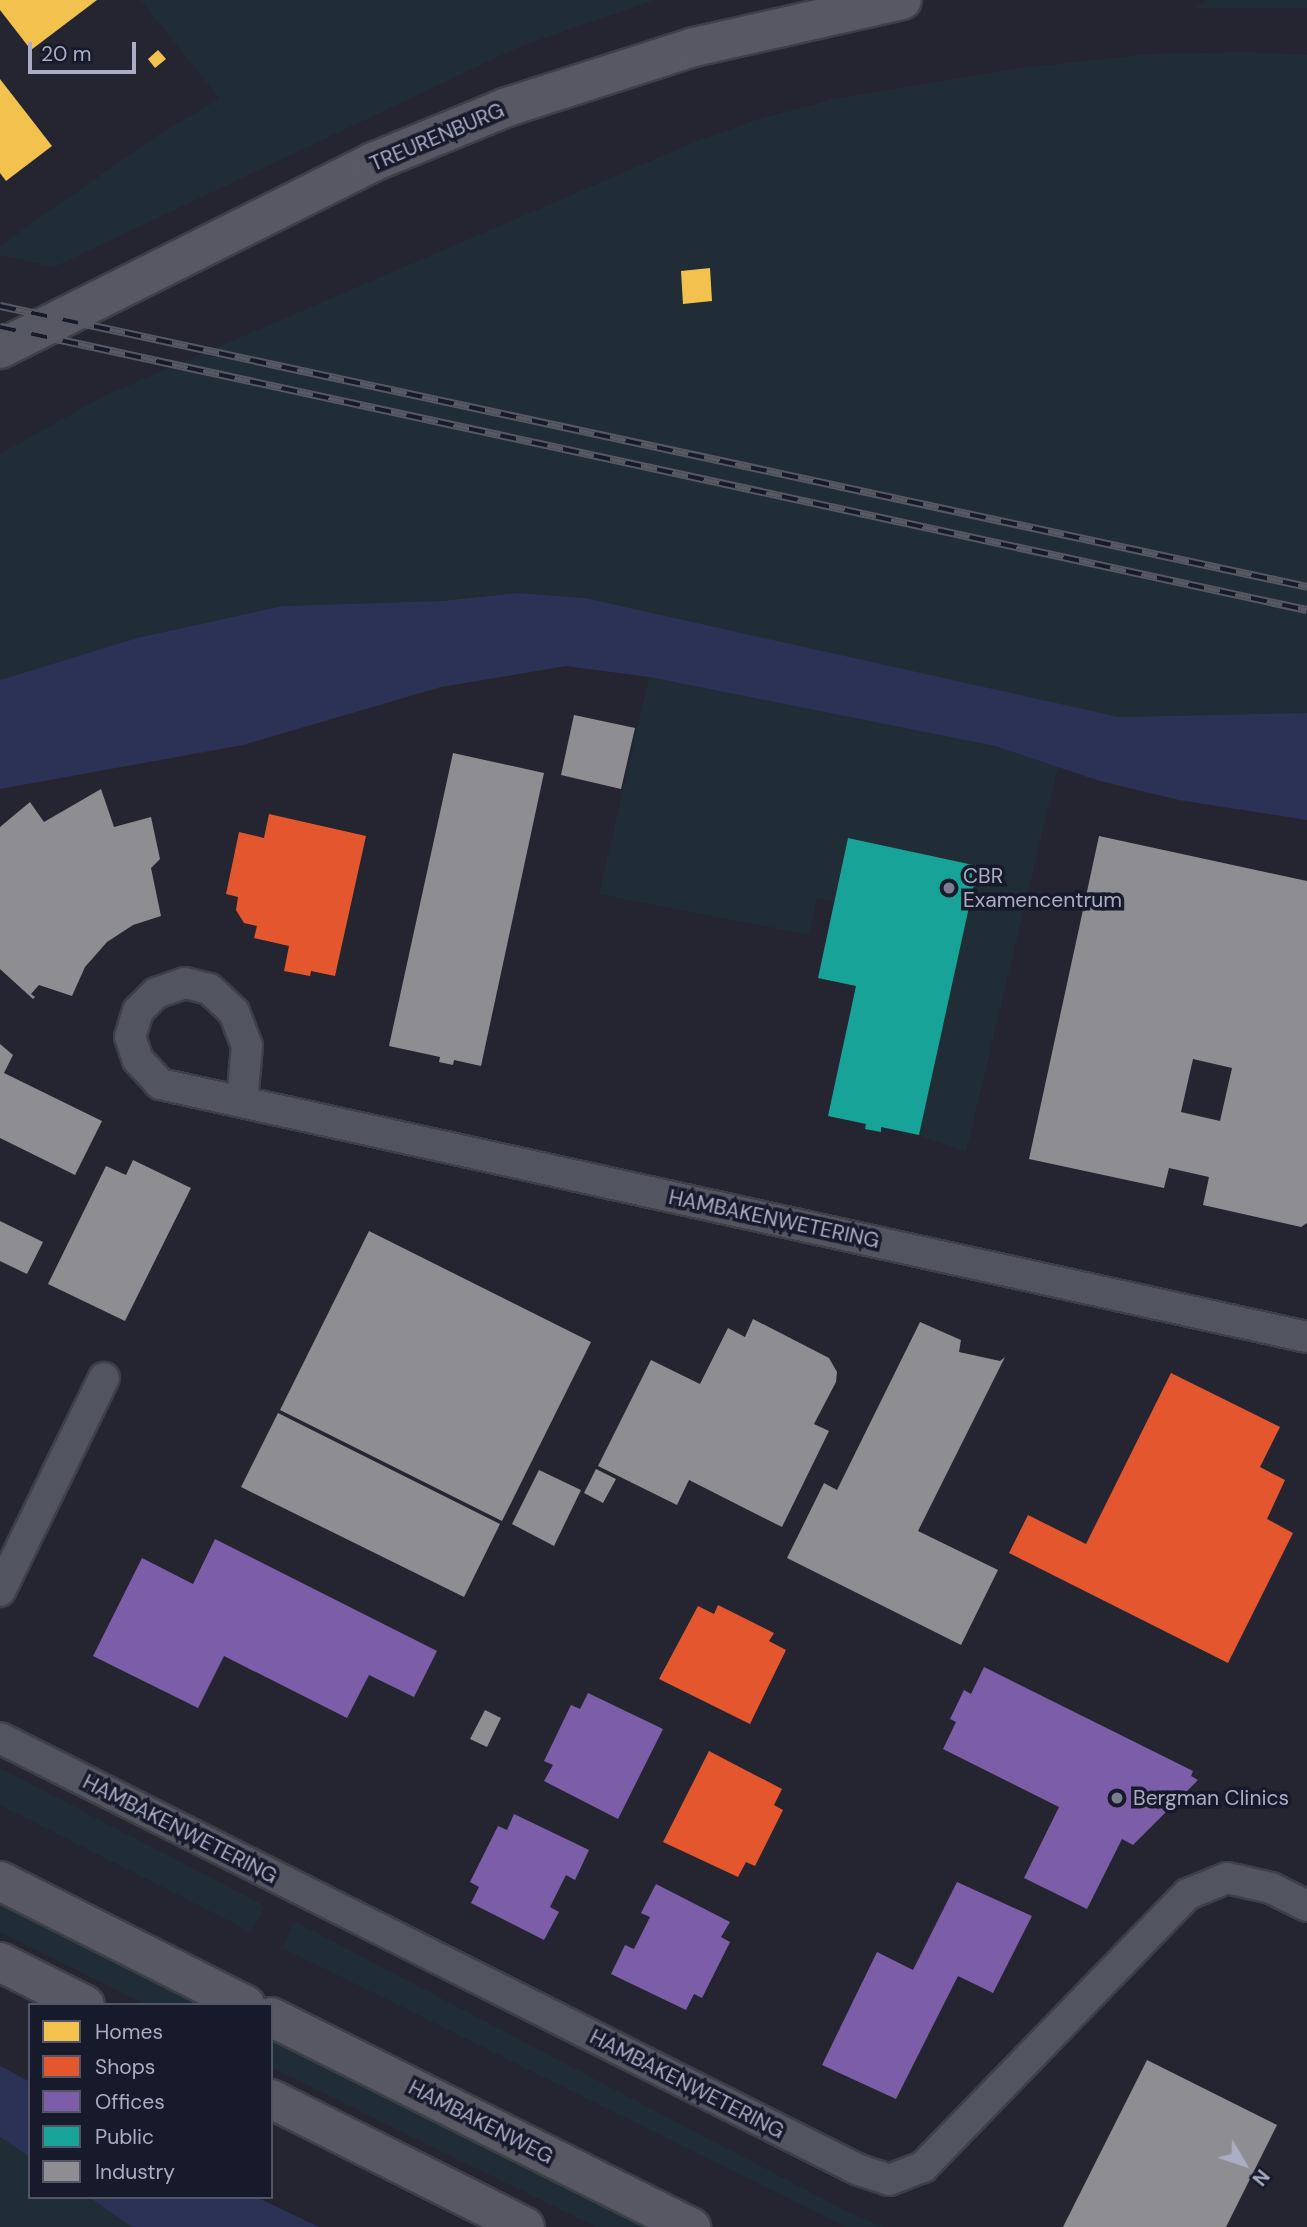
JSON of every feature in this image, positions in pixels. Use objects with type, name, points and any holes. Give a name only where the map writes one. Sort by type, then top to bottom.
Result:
[{"type":"main road","name":"TREURENBURG","points":[[0,349],[373,162],[507,107],[694,47],[902,0]]},
{"type":"main road","points":[[0,1881],[242,2003]]},
{"type":"main road","points":[[0,1962],[81,2003]]},
{"type":"main road","name":"HAMBAKENWEG","points":[[273,2018],[691,2227]]},
{"type":"main road","points":[[273,2100],[525,2227]]},
{"type":"street","name":"HAMBAKENWETERING","points":[[242,1101],[1307,1337]]},
{"type":"street","points":[[0,1591],[104,1378]]},
{"type":"street","name":"HAMBAKENWETERING","points":[[0,1738],[859,2170],[889,2180],[923,2167],[1188,1895],[1227,1878],[1270,1888],[1307,1906]]},
{"type":"shaded area","points":[[141,0],[654,0],[519,47],[54,267],[0,255],[0,246],[159,134],[220,99]]},
{"type":"shaded area","points":[[1207,0],[1307,0],[1307,8],[1196,8]]},
{"type":"shaded area","points":[[1245,52],[1307,55],[1307,713],[1119,717],[585,598],[517,593],[442,601],[282,606],[137,638],[0,680],[0,454],[102,397],[690,144],[756,120],[833,99],[1020,68],[1151,54]]},
{"type":"shaded area","points":[[649,677],[995,746],[1058,767],[966,1152],[919,1135],[977,866],[848,838],[834,902],[817,898],[809,935],[599,894]]},
{"type":"shaded area","points":[[0,1768],[265,1906],[251,1932],[0,1805]]},
{"type":"shaded area","points":[[0,1902],[202,2003],[143,2003],[0,1932]]},
{"type":"shaded area","points":[[294,1921],[848,2212],[883,2227],[846,2227],[283,1948]]},
{"type":"shaded area","points":[[273,2038],[653,2227],[596,2227],[273,2068]]},
{"type":"shaded area","points":[[0,2137],[28,2156],[28,2199],[92,2199],[132,2227],[0,2227]]},
{"type":"water","points":[[517,593],[585,598],[1119,717],[1307,713],[1307,820],[1179,800],[1100,781],[995,746],[649,677],[566,666],[441,687],[243,745],[0,789],[0,680],[137,638],[282,606],[442,601]]},
{"type":"water","points":[[0,2066],[28,2081],[28,2156],[0,2137]]},
{"type":"water","points":[[92,2199],[260,2199],[319,2227],[132,2227]]},
{"type":"building: Homes","points":[[0,0],[97,0],[31,50],[0,10]]},
{"type":"building: Homes","points":[[158,50],[166,59],[155,68],[148,59]]},
{"type":"building: Homes","points":[[0,79],[52,146],[6,181],[0,173]]},
{"type":"building: Homes","points":[[710,268],[712,301],[683,304],[681,271]]},
{"type":"building: Shops","points":[[269,814],[366,836],[335,976],[311,971],[310,976],[284,971],[289,946],[254,938],[257,926],[244,923],[236,910],[238,897],[226,894],[239,832],[264,838]]},
{"type":"building: Shops","points":[[1171,1373],[1280,1427],[1260,1467],[1285,1480],[1267,1519],[1293,1533],[1228,1663],[1009,1553],[1028,1515],[1086,1544]]},
{"type":"building: Shops","points":[[718,1605],[774,1633],[769,1641],[786,1650],[750,1724],[659,1679],[698,1606],[714,1614]]},
{"type":"building: Shops","points":[[709,1751],[782,1789],[774,1805],[783,1810],[755,1866],[746,1862],[738,1877],[663,1842]]},
{"type":"building: Offices","points":[[215,1539],[437,1651],[414,1697],[369,1675],[347,1718],[224,1656],[198,1708],[93,1656],[142,1558],[193,1584]]},
{"type":"building: Offices","points":[[984,1667],[1193,1771],[1191,1776],[1198,1780],[1133,1845],[1122,1839],[1087,1909],[1024,1878],[1059,1807],[943,1749],[956,1722],[950,1719],[964,1690],[971,1694]]},
{"type":"building: Offices","points":[[588,1693],[663,1729],[618,1819],[544,1781],[553,1765],[544,1761],[571,1705],[580,1709]]},
{"type":"building: Offices","points":[[514,1814],[589,1850],[575,1880],[566,1875],[550,1907],[559,1912],[544,1940],[471,1903],[479,1887],[470,1882],[498,1826],[507,1830]]},
{"type":"building: Offices","points":[[957,1882],[1032,1916],[993,1993],[958,1976],[896,2099],[822,2065],[877,1952],[913,1970]]},
{"type":"building: Offices","points":[[656,1884],[730,1922],[721,1937],[730,1942],[702,1998],[694,1994],[686,2010],[611,1974],[625,1945],[634,1949],[650,1917],[641,1913]]},
{"type":"building: Public","points":[[848,838],[978,866],[919,1135],[881,1127],[881,1132],[865,1129],[866,1124],[828,1116],[856,986],[818,978]]},
{"type":"building: Industry","points":[[574,715],[635,728],[621,789],[561,775]]},
{"type":"building: Industry","points":[[453,753],[544,773],[481,1066],[454,1060],[453,1065],[439,1062],[440,1057],[389,1046]]},
{"type":"building: Industry","points":[[101,789],[114,827],[151,817],[160,859],[151,868],[161,916],[133,925],[107,942],[85,967],[72,996],[39,985],[31,994],[35,997],[33,999],[0,969],[0,827],[30,802],[44,822]]},
{"type":"building: Industry","points":[[1099,836],[1307,881],[1307,1223],[1301,1227],[1203,1205],[1209,1177],[1169,1168],[1164,1188],[1029,1159]],"holes":[[[1193,1059],[1232,1068],[1220,1121],[1181,1112]]]},
{"type":"building: Industry","points":[[0,1044],[13,1055],[4,1073],[102,1121],[75,1175],[0,1138]]},
{"type":"building: Industry","points":[[133,1160],[191,1188],[125,1321],[48,1284],[106,1166],[126,1175]]},
{"type":"building: Industry","points":[[0,1221],[43,1242],[27,1274],[0,1261]]},
{"type":"building: Industry","points":[[369,1231],[591,1342],[502,1521],[280,1410]]},
{"type":"building: Industry","points":[[753,1319],[829,1358],[837,1372],[836,1382],[814,1424],[829,1431],[782,1527],[689,1480],[677,1505],[598,1466],[651,1360],[700,1384],[728,1328],[745,1337]]},
{"type":"building: Industry","points":[[920,1322],[961,1340],[959,1352],[1000,1361],[1005,1357],[918,1531],[998,1570],[961,1645],[787,1558],[824,1483],[837,1490]]},
{"type":"building: Industry","points":[[278,1413],[500,1524],[464,1597],[241,1487]]},
{"type":"building: Industry","points":[[596,1469],[616,1479],[603,1503],[584,1493]]},
{"type":"building: Industry","points":[[539,1470],[581,1490],[554,1546],[512,1524]]},
{"type":"building: Industry","points":[[485,1710],[501,1718],[487,1747],[470,1739]]},
{"type":"building: Industry","points":[[1147,2060],[1277,2125],[1226,2227],[1063,2227]]},
{"type":"railway","points":[[0,306],[1307,587]]},
{"type":"railway","points":[[0,327],[1307,610]]},
{"type":"place","name":"CBR Examencentrum","points":[[949,888]]},
{"type":"place","name":"Bergman Clinics","points":[[1117,1798]]}]
